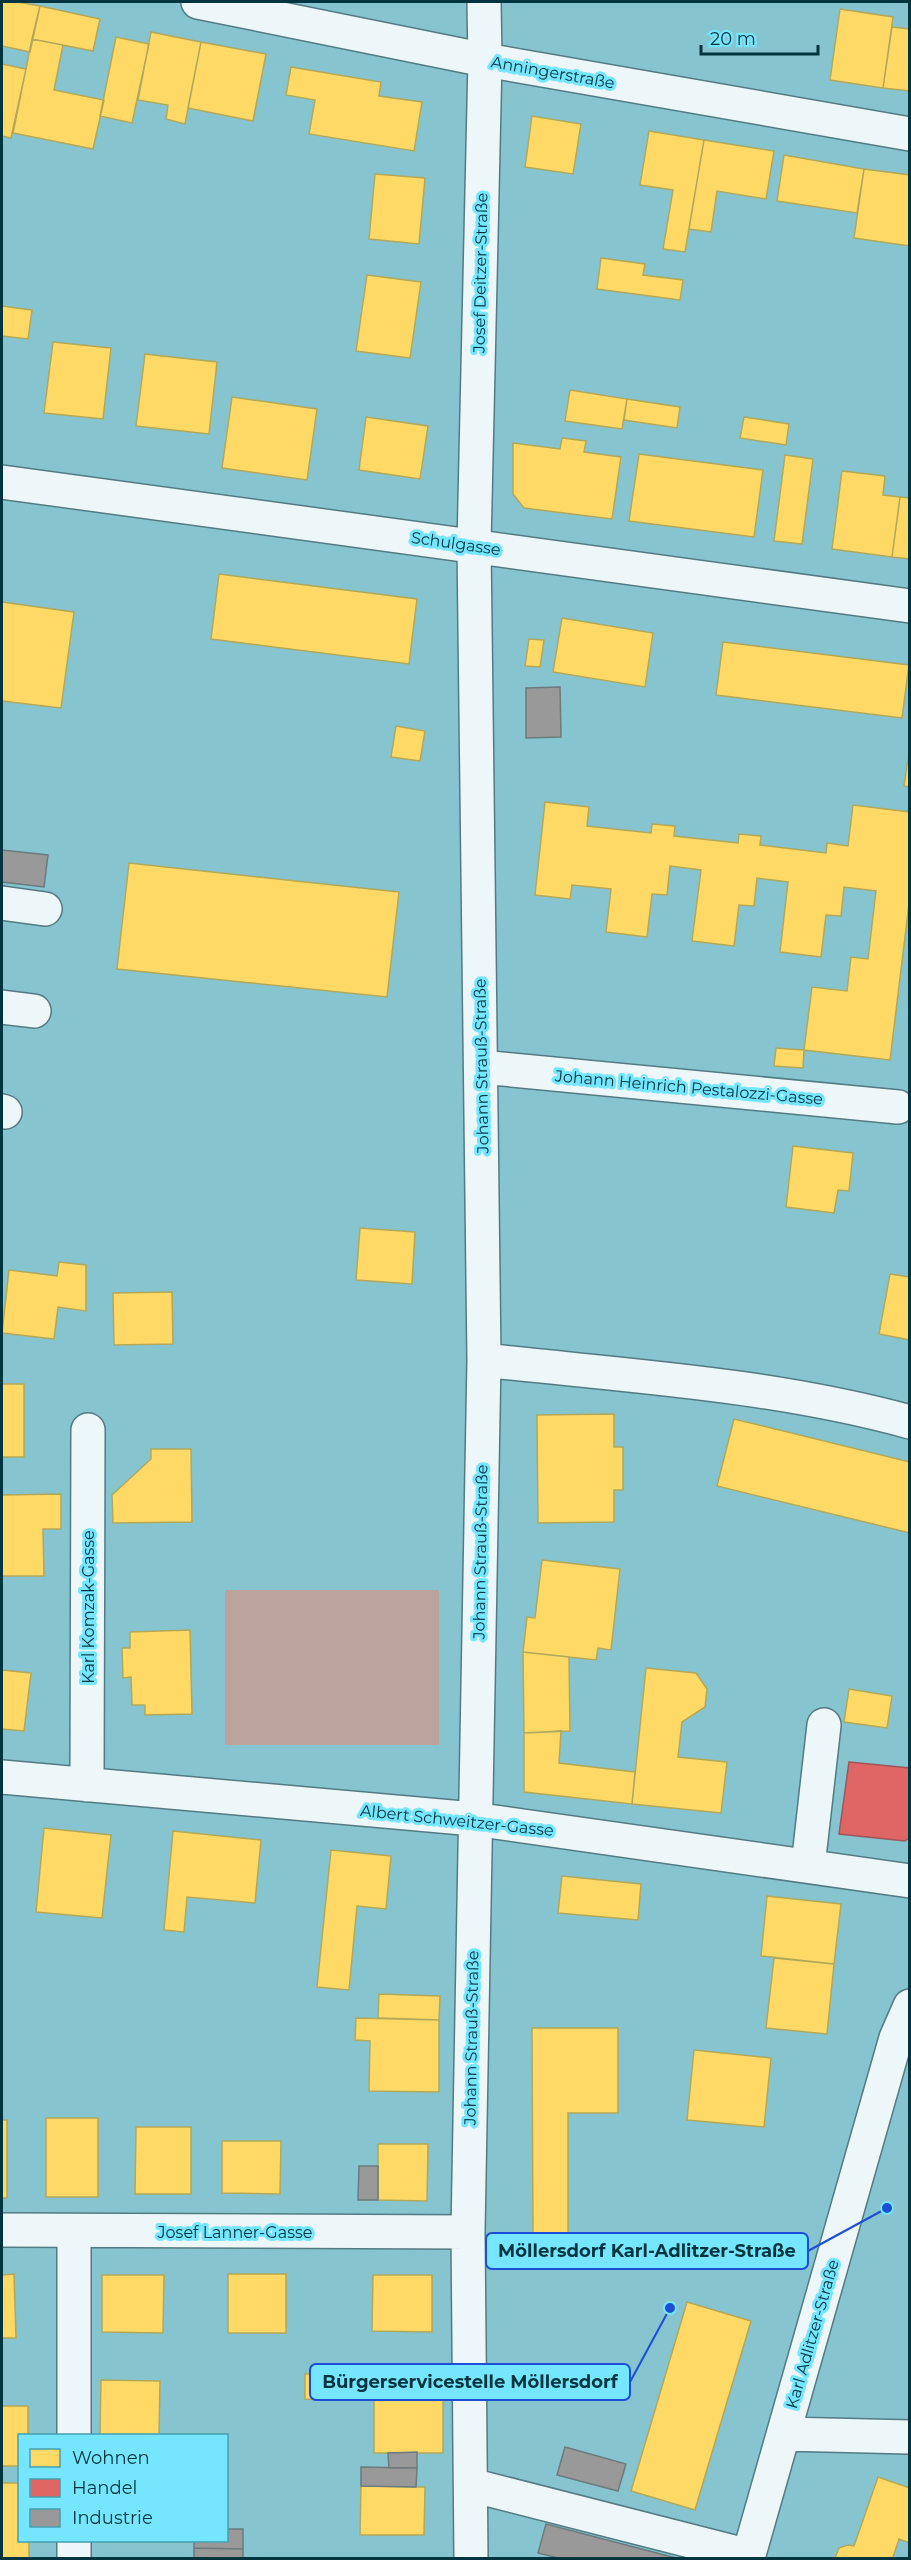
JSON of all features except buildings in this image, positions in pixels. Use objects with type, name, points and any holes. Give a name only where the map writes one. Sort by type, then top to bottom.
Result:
[{"type":"street","name":"Anningerstraße","points":[[198,2],[485,60],[909,134]]},
{"type":"street","name":"Josef Deitzer-Straße","points":[[474,545],[485,60],[484,2]]},
{"type":"street","name":"Schulgasse","points":[[2,482],[909,606]]},
{"type":"street","name":"Johann Strauß-Straße","points":[[471,2559],[468,2232],[484,1360],[474,545]]},
{"type":"street","points":[[2,903],[45,909]]},
{"type":"street","points":[[2,1007],[34,1011]]},
{"type":"street","name":"Johann Heinrich Pestalozzi-Gasse","points":[[481,1067],[898,1107]]},
{"type":"street","points":[[484,1360],[703,1384],[855,1407],[909,1422]]},
{"type":"street","name":"Karl Komzak-Gasse","points":[[87,1785],[88,1430]]},
{"type":"street","points":[[808,1866],[824,1725]]},
{"type":"street","name":"Albert Schweitzer-Gasse","points":[[2,1777],[474,1819],[909,1881]]},
{"type":"street","name":"Karl Adlitzer-Straße","points":[[749,2557],[896,2038],[909,2006]]},
{"type":"street","name":"Josef Lanner-Gasse","points":[[2,2230],[468,2232]]},
{"type":"street","points":[[74,2231],[74,2434]]},
{"type":"street","points":[[784,2434],[909,2437]]},
{"type":"street","points":[[471,2485],[749,2557]]},
{"type":"street","points":[[74,2542],[74,2559]]},
{"type":"shaded area","points":[[225,1590],[439,1590],[439,1745],[225,1745]]},
{"type":"place","name":"Möllersdorf Karl-Adlitzer-Straße","points":[[887,2208]]},
{"type":"place","name":"Bürgerservicestelle Möllersdorf","points":[[670,2308]]}]
